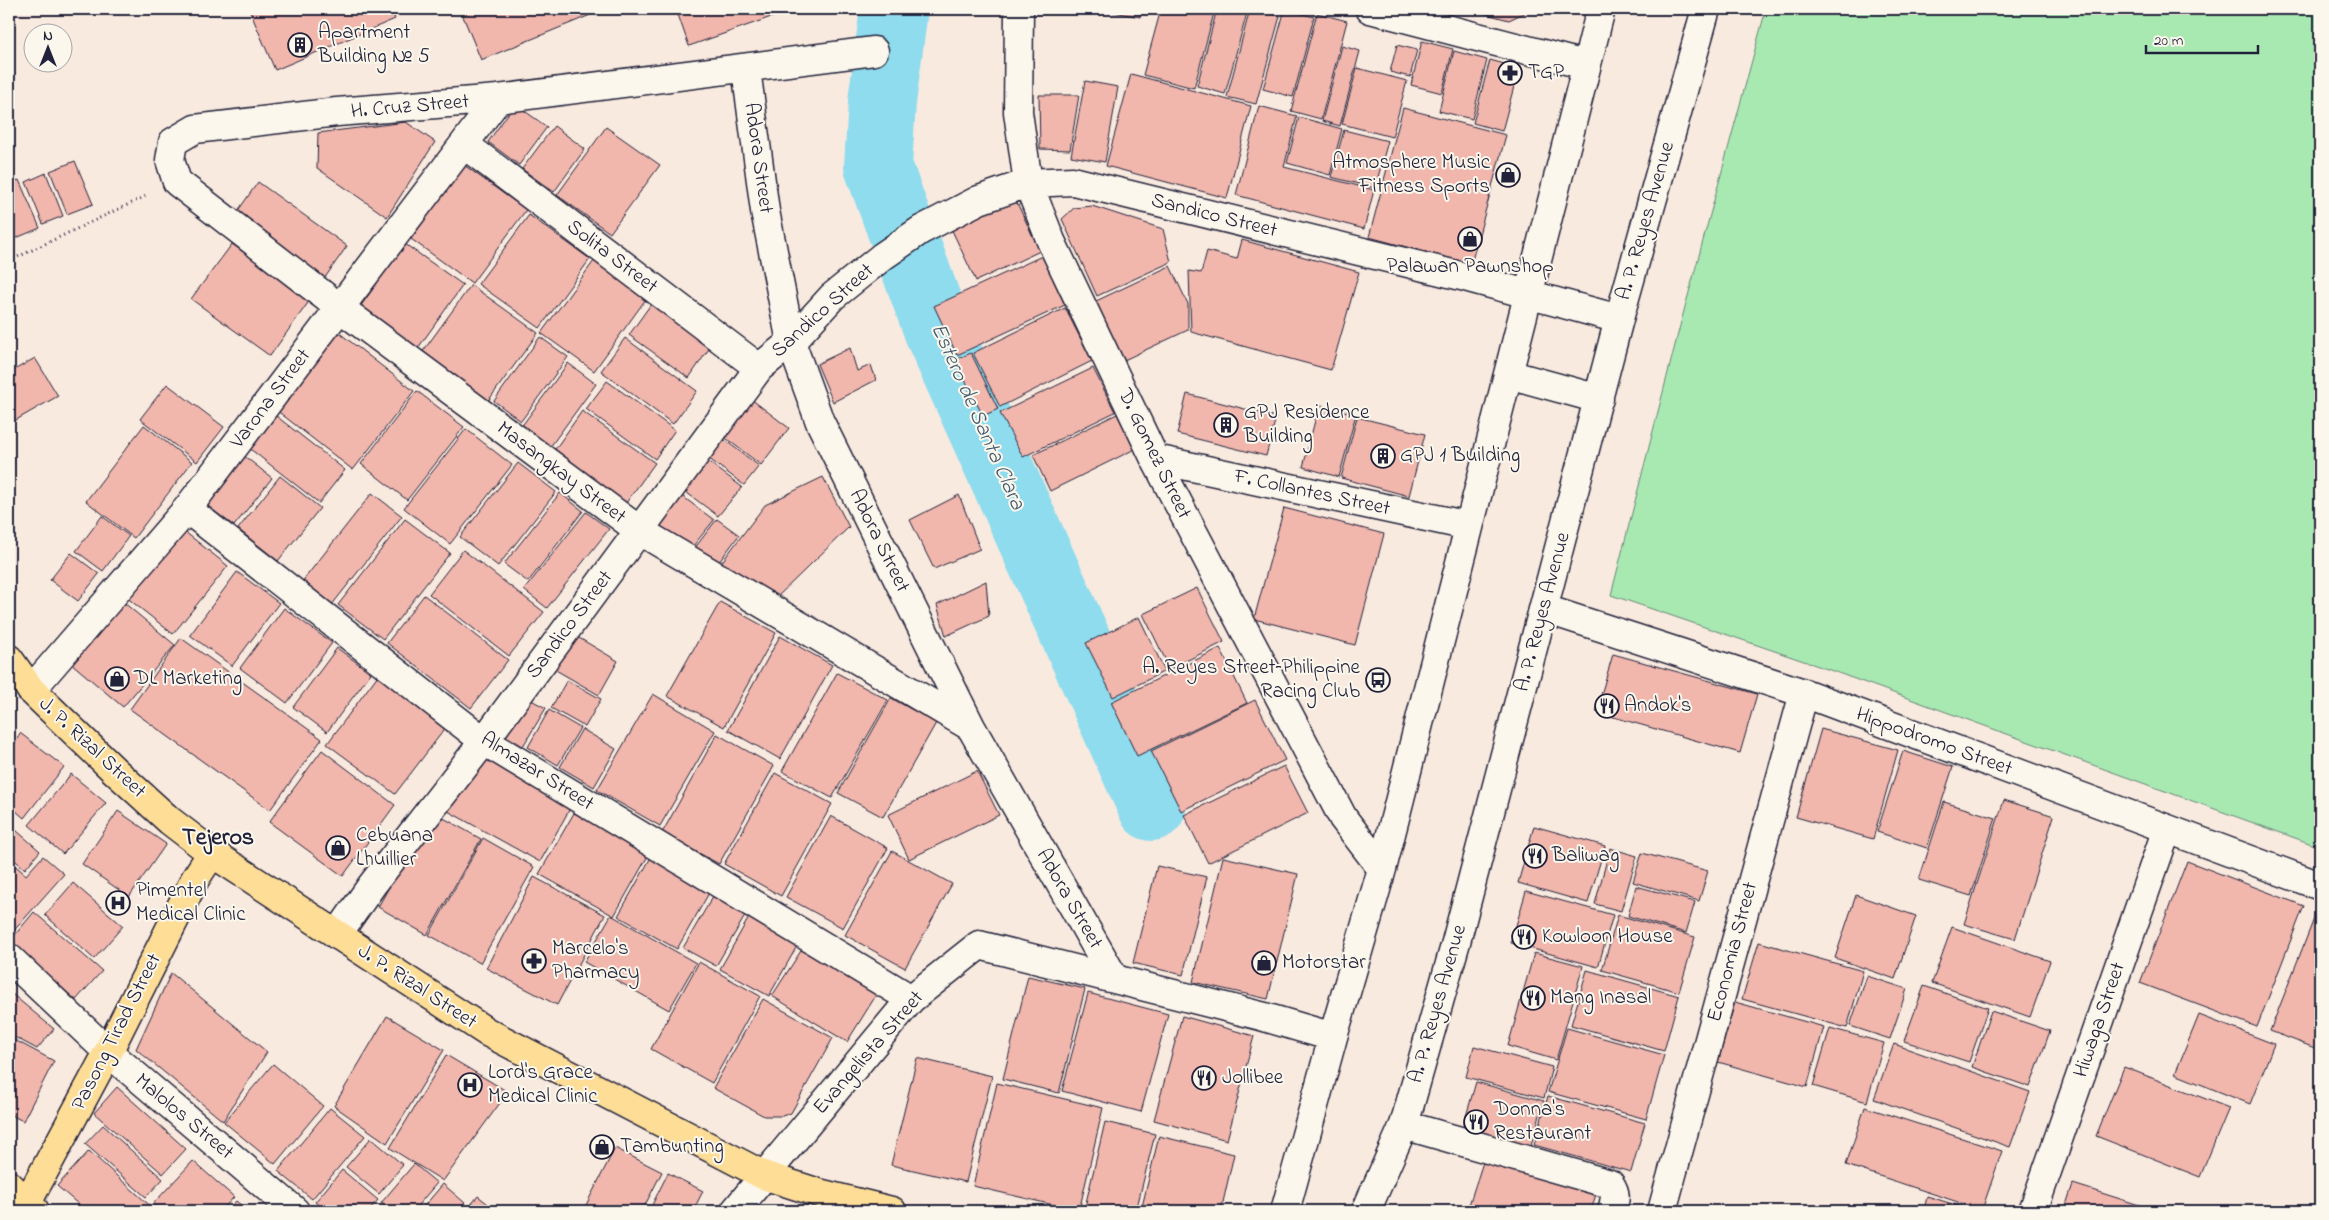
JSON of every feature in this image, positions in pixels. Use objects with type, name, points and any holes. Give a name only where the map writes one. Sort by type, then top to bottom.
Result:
[{"type":"main road","name":"J. P. Rizal Street","points":[[9,659],[31,690],[164,815],[212,852],[336,935],[487,1032],[763,1175],[819,1193],[892,1211]]},
{"type":"main road","name":"Pasong Tirad Street","points":[[23,1203],[108,1052],[195,879],[212,852]]},
{"type":"street","name":"D. Gomez Street","points":[[1019,9],[1018,112],[1028,183],[1051,241],[1155,459],[1343,818],[1382,869]]},
{"type":"street","points":[[1370,9],[1585,65]]},
{"type":"street","points":[[1285,1211],[1382,869],[1530,294],[1600,9]]},
{"type":"street","name":"A. P. Reyes Avenue","points":[[1366,1211],[1404,1125],[1456,942],[1545,608],[1619,319],[1706,9]]},
{"type":"street","name":"H. Cruz Street","points":[[176,182],[170,160],[174,142],[195,129],[319,114],[498,99],[746,69],[874,51]]},
{"type":"street","name":"Adora Street","points":[[746,69],[765,211],[791,342],[820,422],[971,727],[1114,978]]},
{"type":"street","name":"Varona Street","points":[[31,690],[187,509],[465,145],[498,99]]},
{"type":"street","name":"Solita Street","points":[[465,145],[759,368]]},
{"type":"street","name":"Sandico Street","points":[[336,935],[372,885],[484,741],[759,368],[791,342],[832,297],[883,256],[921,230],[979,200],[1028,183],[1072,181],[1530,294],[1619,319]]},
{"type":"street","name":"Masangkay Street","points":[[176,182],[340,308],[640,531],[971,727]]},
{"type":"street","points":[[1508,374],[1599,399]]},
{"type":"street","name":"F. Collantes Street","points":[[1155,459],[1469,526]]},
{"type":"street","name":"Almazar Street","points":[[187,509],[484,741],[911,1000]]},
{"type":"street","name":"Hippodromo Street","points":[[1545,608],[1804,693],[2320,886]]},
{"type":"street","name":"Economia Street","points":[[1662,1211],[1804,693]]},
{"type":"street","name":"Hiwaga Street","points":[[2033,1211],[2167,829]]},
{"type":"street","name":"Evangelista Street","points":[[735,1211],[763,1175],[911,1000],[979,945],[1114,978],[1333,1037]]},
{"type":"street","name":"Malolos Street","points":[[9,958],[108,1052],[295,1211]]},
{"type":"street","points":[[1404,1125],[1610,1184],[1614,1190],[1615,1200],[1612,1211]]},
{"type":"path","points":[[9,261],[176,182]]},
{"type":"green space","points":[[1766,9],[2320,9],[2320,847],[1827,669],[1611,595],[1682,318]]},
{"type":"building","name":"Apartment Building № 5","points":[[249,9],[391,9],[395,19],[275,70]]},
{"type":"building","name":"Apartment Building № 5","points":[[460,9],[605,9],[481,60]]},
{"type":"building","points":[[676,9],[794,9],[689,46]]},
{"type":"building","points":[[1098,9],[1142,9],[1140,17]]},
{"type":"building","points":[[1161,9],[1215,9],[1194,88],[1143,75]]},
{"type":"building","points":[[1217,9],[1248,9],[1225,94],[1197,86]]},
{"type":"building","points":[[1250,9],[1280,16],[1256,104],[1227,97]]},
{"type":"building","points":[[1285,9],[1314,17],[1293,97],[1263,89]]},
{"type":"building","points":[[1467,9],[1527,9],[1526,12],[1509,20]]},
{"type":"building","points":[[1317,13],[1347,21],[1321,119],[1291,111]]},
{"type":"building","points":[[1422,41],[1453,49],[1442,93],[1411,85]]},
{"type":"building","points":[[1397,45],[1417,50],[1410,77],[1390,72]]},
{"type":"building","points":[[1342,46],[1360,51],[1340,126],[1322,121]]},
{"type":"building","points":[[1454,51],[1487,60],[1472,119],[1439,111]]},
{"type":"building","points":[[1490,60],[1519,68],[1502,131],[1473,123]]},
{"type":"building","points":[[1357,68],[1407,81],[1392,137],[1342,124]]},
{"type":"building","points":[[1131,74],[1251,106],[1227,198],[1106,166]]},
{"type":"building","points":[[1085,81],[1118,87],[1105,162],[1071,156]]},
{"type":"building","points":[[1039,95],[1079,95],[1070,150],[1040,149]]},
{"type":"building","points":[[515,104],[547,127],[519,165],[488,142]]},
{"type":"building","points":[[1259,106],[1297,116],[1284,167],[1374,190],[1364,229],[1236,195]]},
{"type":"building","points":[[1403,108],[1506,135],[1471,264],[1369,237]]},
{"type":"building","points":[[1299,117],[1342,129],[1330,175],[1287,163]]},
{"type":"building","points":[[406,122],[435,142],[387,217],[317,168],[318,133]]},
{"type":"building","points":[[554,126],[585,149],[554,192],[522,169]]},
{"type":"building","points":[[606,127],[660,165],[610,233],[557,195]]},
{"type":"building","points":[[1344,130],[1388,141],[1375,188],[1331,177]]},
{"type":"building","points":[[75,161],[93,204],[67,214],[50,171]]},
{"type":"building","points":[[464,165],[526,210],[472,283],[411,239]]},
{"type":"building","points":[[46,173],[63,216],[43,224],[26,182]]},
{"type":"building","points":[[19,180],[40,228],[9,241],[9,184]]},
{"type":"building","points":[[258,182],[347,246],[324,279],[235,215]]},
{"type":"building","points":[[1010,200],[1017,203],[1040,251],[976,281],[948,222]]},
{"type":"building","points":[[1092,206],[1163,229],[1171,262],[1097,296],[1062,219],[1074,208]]},
{"type":"building","points":[[529,215],[590,259],[540,328],[478,284]]},
{"type":"building","points":[[1242,240],[1359,272],[1331,370],[1191,332],[1189,271],[1201,273],[1207,251],[1237,259]]},
{"type":"building","points":[[232,244],[310,300],[270,356],[191,299]]},
{"type":"building","points":[[405,244],[463,285],[418,348],[360,307]]},
{"type":"building","points":[[1042,256],[1065,305],[957,355],[934,306]]},
{"type":"building","points":[[594,261],[646,299],[594,371],[541,333]]},
{"type":"building","points":[[1170,266],[1188,304],[1188,330],[1122,361],[1094,302]]},
{"type":"building","points":[[471,285],[538,333],[488,401],[421,354]]},
{"type":"building","points":[[656,297],[715,340],[689,378],[629,335]]},
{"type":"building","points":[[1065,308],[1092,361],[1000,407],[973,353]]},
{"type":"building","points":[[333,328],[414,391],[353,470],[271,406]]},
{"type":"building","points":[[540,337],[568,357],[521,421],[494,401]]},
{"type":"building","points":[[625,338],[697,391],[673,424],[601,371]]},
{"type":"building","points":[[850,348],[857,371],[871,365],[876,380],[833,402],[817,364]]},
{"type":"building","points":[[971,353],[998,409],[983,416],[955,360]]},
{"type":"building","points":[[35,358],[58,396],[9,424],[9,373]]},
{"type":"building","points":[[568,363],[596,384],[550,447],[521,427]]},
{"type":"building","points":[[1093,368],[1115,412],[1023,457],[1000,413]]},
{"type":"building","points":[[607,381],[675,430],[655,459],[586,409]]},
{"type":"building","points":[[167,384],[224,427],[197,462],[140,419]]},
{"type":"building","points":[[417,391],[464,427],[407,500],[361,464]]},
{"type":"building","name":"GPJ Residence Building","points":[[1187,394],[1276,417],[1266,456],[1177,434]]},
{"type":"building","points":[[751,399],[789,428],[761,465],[723,436]]},
{"type":"building","points":[[1319,405],[1356,414],[1339,477],[1303,467]]},
{"type":"building","points":[[266,408],[345,470],[319,503],[240,441]]},
{"type":"building","points":[[582,411],[655,463],[623,507],[551,455]]},
{"type":"building","points":[[1117,414],[1135,449],[1050,491],[1033,455]]},
{"type":"building","name":"GPJ 1 Building","points":[[1357,417],[1425,434],[1409,496],[1341,478]]},
{"type":"building","points":[[144,425],[192,462],[134,538],[86,501]]},
{"type":"building","points":[[466,429],[512,465],[450,544],[404,508]]},
{"type":"building","points":[[722,438],[759,466],[744,485],[708,458]]},
{"type":"building","points":[[238,451],[272,478],[234,526],[200,500]]},
{"type":"building","points":[[706,460],[742,487],[718,516],[683,490]]},
{"type":"building","points":[[518,463],[556,492],[498,566],[460,537]]},
{"type":"building","points":[[280,476],[320,508],[278,561],[238,529]]},
{"type":"building","points":[[823,477],[849,527],[774,600],[718,567],[765,505]]},
{"type":"building","points":[[372,493],[402,516],[331,606],[301,583]]},
{"type":"building","points":[[560,493],[583,511],[528,582],[504,564]]},
{"type":"building","points":[[678,493],[714,520],[689,551],[655,525]]},
{"type":"building","points":[[959,495],[980,549],[934,569],[910,520]]},
{"type":"building","points":[[1284,508],[1384,534],[1355,645],[1254,619]]},
{"type":"building","points":[[586,512],[609,529],[547,608],[524,590]]},
{"type":"building","points":[[102,516],[129,536],[103,571],[76,551]]},
{"type":"building","points":[[405,519],[450,553],[383,639],[338,605]]},
{"type":"building","points":[[717,519],[739,535],[716,566],[694,549]]},
{"type":"building","points":[[180,528],[228,566],[173,634],[126,597]]},
{"type":"building","points":[[463,550],[544,612],[509,656],[429,594]]},
{"type":"building","points":[[71,553],[99,574],[78,601],[50,580]]},
{"type":"building","points":[[237,572],[279,603],[232,666],[190,635]]},
{"type":"building","points":[[986,581],[989,616],[946,636],[937,605]]},
{"type":"building","points":[[1197,588],[1224,642],[1170,669],[1143,614]]},
{"type":"building","points":[[424,595],[508,660],[471,708],[387,643]]},
{"type":"building","points":[[123,602],[175,645],[123,707],[71,663]]},
{"type":"building","points":[[720,602],[776,633],[724,727],[667,696]]},
{"type":"building","points":[[284,608],[332,643],[287,703],[240,668]]},
{"type":"building","points":[[1139,617],[1165,671],[1113,697],[1086,643]]},
{"type":"building","points":[[574,635],[618,661],[599,695],[554,669]]},
{"type":"building","points":[[780,636],[832,665],[780,759],[728,730]]},
{"type":"building","points":[[181,638],[322,739],[270,810],[130,709]]},
{"type":"building","points":[[337,648],[371,673],[327,732],[293,707]]},
{"type":"building","points":[[1220,648],[1247,703],[1137,756],[1111,702]]},
{"type":"building","points":[[1613,654],[1757,694],[1740,753],[1596,712]]},
{"type":"building","points":[[837,673],[888,700],[832,798],[782,771]]},
{"type":"building","points":[[378,675],[447,726],[395,794],[327,744]]},
{"type":"building","points":[[567,680],[601,699],[585,727],[551,708]]},
{"type":"building","points":[[520,694],[546,708],[523,746],[498,731]]},
{"type":"building","points":[[653,694],[715,731],[660,826],[597,790]]},
{"type":"building","points":[[891,698],[936,723],[883,817],[838,793]]},
{"type":"building","points":[[1255,700],[1285,760],[1181,811],[1151,751]]},
{"type":"building","points":[[549,710],[580,728],[558,765],[528,747]]},
{"type":"building","points":[[582,729],[616,749],[594,787],[560,767]]},
{"type":"building","points":[[1821,729],[1898,750],[1873,839],[1796,817]]},
{"type":"building","points":[[20,733],[64,767],[24,818],[9,805],[9,756]]},
{"type":"building","points":[[717,734],[774,766],[719,864],[662,833]]},
{"type":"building","points":[[322,750],[395,805],[343,876],[269,822]]},
{"type":"building","points":[[1903,751],[1953,767],[1927,848],[1877,832]]},
{"type":"building","points":[[478,753],[572,805],[540,862],[446,810]]},
{"type":"building","points":[[1284,766],[1308,813],[1208,863],[1184,815]]},
{"type":"building","points":[[977,771],[999,815],[909,859],[888,815]]},
{"type":"building","points":[[775,773],[832,804],[781,896],[724,864]]},
{"type":"building","points":[[71,774],[106,803],[63,854],[29,825]]},
{"type":"building","points":[[2004,800],[2054,816],[2015,939],[1964,924]]},
{"type":"building","points":[[1944,802],[1996,818],[1971,896],[1919,880]]},
{"type":"building","points":[[118,811],[166,844],[129,897],[82,864]]},
{"type":"building","points":[[431,811],[481,839],[427,935],[378,907]]},
{"type":"building","points":[[574,813],[649,854],[614,916],[539,874]]},
{"type":"building","points":[[831,816],[888,848],[843,928],[786,897]]},
{"type":"building","points":[[9,824],[40,851],[25,869],[9,855]]},
{"type":"building","points":[[1534,826],[1605,846],[1588,903],[1518,883]]},
{"type":"building","points":[[483,838],[534,867],[480,963],[429,935]]},
{"type":"building","points":[[1610,848],[1637,856],[1621,911],[1595,904]]},
{"type":"building","points":[[892,851],[952,884],[905,968],[845,935]]},
{"type":"building","points":[[654,852],[713,886],[677,949],[618,916]]},
{"type":"building","points":[[1642,853],[1708,871],[1699,901],[1633,882]]},
{"type":"building","points":[[43,856],[64,874],[10,935],[9,860],[26,875]]},
{"type":"building","points":[[1223,857],[1298,874],[1268,999],[1193,982]]},
{"type":"building","points":[[2187,861],[2304,906],[2257,1027],[2140,983]]},
{"type":"building","points":[[1157,866],[1207,877],[1183,975],[1133,963]]},
{"type":"building","points":[[534,877],[605,915],[557,1005],[486,968]]},
{"type":"building","points":[[73,883],[123,926],[94,959],[45,915]]},
{"type":"building","points":[[1636,886],[1695,902],[1686,933],[1628,916]]},
{"type":"building","points":[[716,891],[749,909],[716,966],[683,948]]},
{"type":"building","points":[[1526,891],[1613,915],[1598,967],[1511,943]]},
{"type":"building","points":[[1856,895],[1916,916],[1895,979],[1835,958]]},
{"type":"building","points":[[2320,907],[2320,1050],[2270,1031]]},
{"type":"building","points":[[34,912],[102,971],[76,1000],[9,942]]},
{"type":"building","points":[[752,912],[801,939],[769,996],[720,969]]},
{"type":"building","points":[[611,915],[696,963],[669,1010],[584,962]]},
{"type":"building","points":[[1618,915],[1695,937],[1679,992],[1602,970]]},
{"type":"building","points":[[1952,927],[2050,961],[2030,1017],[1932,983]]},
{"type":"building","points":[[1759,942],[1863,971],[1847,1028],[1742,999]]},
{"type":"building","points":[[806,943],[880,989],[847,1042],[772,996]]},
{"type":"building","points":[[1534,953],[1583,966],[1556,1060],[1508,1046]]},
{"type":"building","points":[[699,962],[760,996],[712,1083],[651,1049]]},
{"type":"building","points":[[1587,970],[1679,996],[1664,1051],[1571,1025]]},
{"type":"building","points":[[171,973],[267,1052],[223,1121],[136,1049]]},
{"type":"building","points":[[1028,976],[1085,989],[1059,1093],[1003,1079]]},
{"type":"building","points":[[1867,976],[1907,989],[1890,1039],[1850,1026]]},
{"type":"building","points":[[1924,986],[1988,1008],[1969,1062],[1904,1041]]},
{"type":"building","points":[[1088,993],[1168,1014],[1141,1112],[1062,1091]]},
{"type":"building","points":[[12,994],[54,1029],[37,1049],[9,1034],[9,997]]},
{"type":"building","points":[[763,999],[833,1038],[791,1113],[782,1116],[764,1116],[713,1088]]},
{"type":"building","points":[[1735,1002],[1824,1027],[1807,1087],[1718,1062]]},
{"type":"building","points":[[1991,1011],[2050,1031],[2030,1087],[1972,1067]]},
{"type":"building","points":[[2199,1015],[2274,1044],[2250,1104],[2175,1074]]},
{"type":"building","points":[[387,1016],[444,1050],[387,1143],[334,1106]]},
{"type":"building","name":"Jollibee","points":[[1182,1016],[1254,1036],[1227,1140],[1154,1120]]},
{"type":"building","points":[[1567,1028],[1664,1055],[1646,1119],[1548,1092]]},
{"type":"building","points":[[1830,1028],[1884,1043],[1867,1102],[1813,1086]]},
{"type":"building","points":[[9,1037],[54,1061],[23,1121],[9,1114]]},
{"type":"building","points":[[1894,1044],[2030,1092],[2010,1147],[1874,1099]]},
{"type":"building","points":[[1474,1046],[1552,1067],[1544,1098],[1466,1077]]},
{"type":"building","points":[[446,1055],[508,1092],[443,1181],[390,1148]]},
{"type":"building","points":[[917,1058],[992,1076],[966,1182],[891,1165]]},
{"type":"building","points":[[273,1064],[323,1106],[275,1164],[224,1122]]},
{"type":"building","points":[[2124,1067],[2229,1108],[2200,1177],[2096,1136]]},
{"type":"building","points":[[1476,1082],[1544,1101],[1530,1149],[1462,1130]]},
{"type":"building","points":[[997,1083],[1103,1108],[1079,1211],[973,1186]]},
{"type":"building","points":[[117,1087],[186,1149],[163,1174],[94,1113]]},
{"type":"building","points":[[1548,1096],[1645,1123],[1631,1172],[1534,1145]]},
{"type":"building","points":[[1865,1107],[2002,1151],[1982,1210],[1846,1165]]},
{"type":"building","points":[[330,1108],[365,1136],[312,1199],[278,1171]]},
{"type":"building","points":[[1105,1122],[1155,1134],[1136,1211],[1101,1211],[1085,1207]]},
{"type":"building","points":[[103,1125],[163,1179],[146,1197],[85,1144]]},
{"type":"building","points":[[1159,1136],[1234,1154],[1221,1211],[1141,1211]]},
{"type":"building","points":[[371,1138],[403,1165],[379,1194],[346,1167]]},
{"type":"building","points":[[615,1148],[662,1172],[642,1211],[583,1211]]},
{"type":"building","points":[[89,1151],[156,1211],[86,1211],[57,1186]]},
{"type":"building","points":[[1485,1156],[1598,1187],[1591,1211],[1467,1211]]},
{"type":"building","points":[[193,1161],[234,1197],[221,1211],[161,1211],[153,1204]]},
{"type":"building","points":[[414,1164],[437,1183],[413,1211],[391,1211],[381,1203]]},
{"type":"building","points":[[342,1170],[378,1200],[368,1211],[326,1211],[315,1202]]},
{"type":"building","points":[[668,1173],[703,1191],[693,1211],[649,1211]]},
{"type":"building","points":[[443,1184],[465,1203],[458,1211],[420,1211]]},
{"type":"building","points":[[2073,1184],[2152,1209],[2151,1211],[2064,1211]]},
{"type":"building","points":[[478,1196],[497,1211],[466,1211]]},
{"type":"building","points":[[1927,1196],[1975,1211],[1924,1211]]},
{"type":"building","points":[[236,1201],[248,1211],[227,1211]]},
{"type":"waterway","name":"Estero de Santa Clara","points":[[894,9],[882,102],[878,166],[939,334],[1152,807]]},
{"type":"place","name":"Apartment Building № 5","points":[[300,45]]},
{"type":"place","name":"TGP","points":[[1510,73]]},
{"type":"place","name":"Atmosphere Music Fitness Sports","points":[[1508,175]]},
{"type":"place","name":"Palawan Pawnshop","points":[[1470,239]]},
{"type":"place","name":"GPJ Residence Building","points":[[1226,425]]},
{"type":"place","name":"GPJ 1 Building","points":[[1383,456]]},
{"type":"place","name":"DL Marketing","points":[[117,679]]},
{"type":"place","name":"A. Reyes Street–Philippine Racing Club","points":[[1378,680]]},
{"type":"place","name":"Andok's","points":[[1607,706]]},
{"type":"place","name":"Cebuana Lhuillier","points":[[338,848]]},
{"type":"place","name":"Baliwag","points":[[1535,856]]},
{"type":"place","name":"Pimentel Medical Clinic","points":[[118,903]]},
{"type":"place","name":"Kowloon House","points":[[1524,937]]},
{"type":"place","name":"Marcelo's Pharmacy","points":[[534,961]]},
{"type":"place","name":"Motorstar","points":[[1264,963]]},
{"type":"place","name":"Mang Inasal","points":[[1533,998]]},
{"type":"place","name":"Jollibee","points":[[1204,1078]]},
{"type":"place","name":"Lord's Grace Medical Clinic","points":[[470,1085]]},
{"type":"place","name":"Donna's Restaurant","points":[[1476,1122]]},
{"type":"place","name":"Tambunting","points":[[602,1147]]},
{"type":"district","name":"Tejeros","points":[[218,838]]}]
